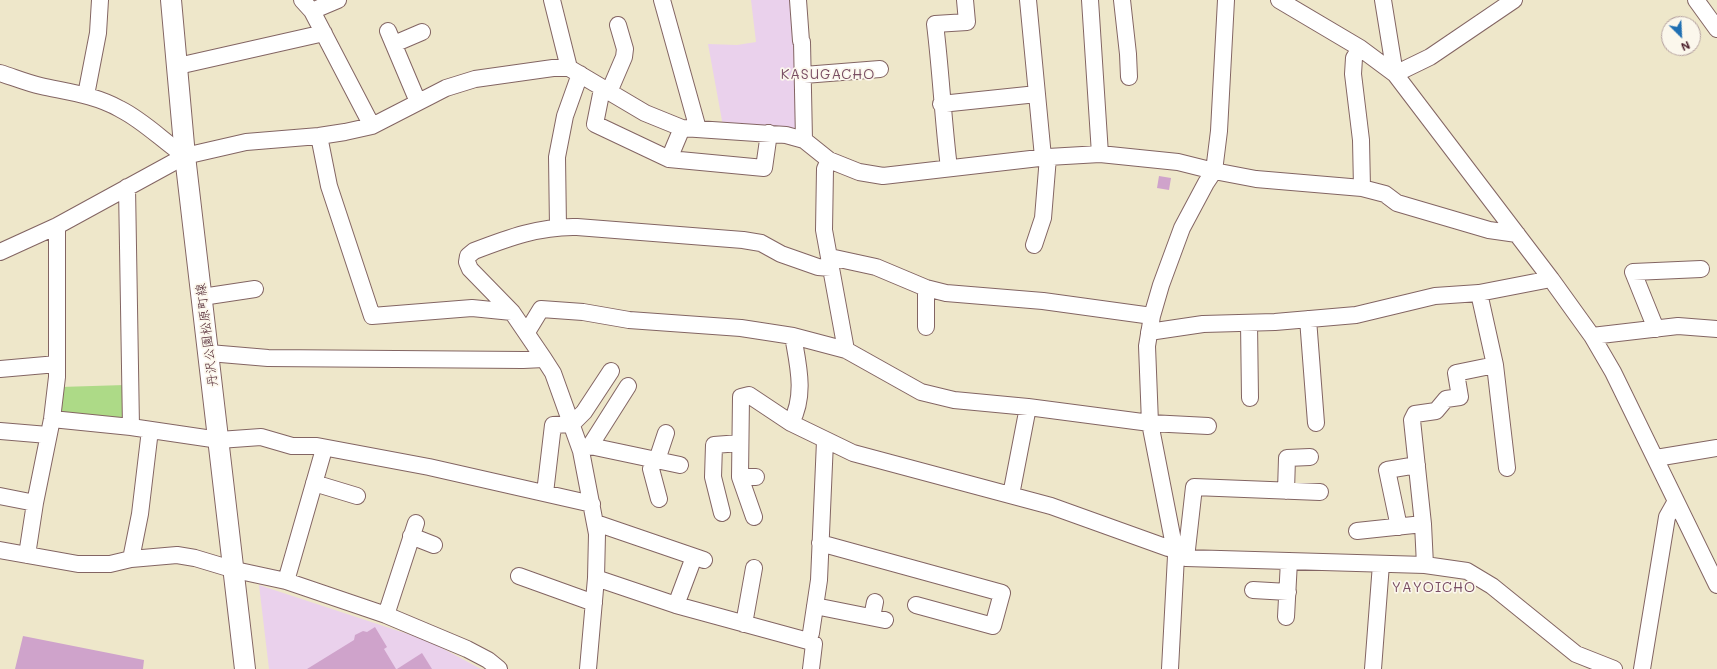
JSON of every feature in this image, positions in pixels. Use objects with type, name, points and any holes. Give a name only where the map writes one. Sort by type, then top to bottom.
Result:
[{"type":"main road","name":"丹沢公園松原町線","points":[[171,0],[185,156],[235,570],[245,669]]},
{"type":"street","points":[[86,95],[98,33],[100,0]]},
{"type":"street","points":[[338,0],[307,6],[324,33],[372,126]]},
{"type":"street","points":[[552,0],[574,71],[557,157],[558,227]]},
{"type":"street","points":[[662,0],[698,130]]},
{"type":"street","points":[[798,0],[804,75],[804,140]]},
{"type":"street","points":[[949,168],[941,104],[940,67],[935,24],[967,22],[965,0]]},
{"type":"street","points":[[1028,0],[1037,94],[1046,157],[1043,218],[1034,245]]},
{"type":"street","points":[[1090,0],[1100,154]]},
{"type":"street","points":[[1122,0],[1129,77]]},
{"type":"street","points":[[1179,554],[1150,423],[1147,362],[1149,332],[1161,285],[1182,228],[1214,171],[1219,123],[1226,0]]},
{"type":"street","points":[[1279,0],[1360,48],[1395,74],[1551,279],[1592,336],[1613,372],[1676,501],[1713,566],[1717,585]]},
{"type":"street","points":[[1383,0],[1395,74]]},
{"type":"street","points":[[1395,74],[1430,57],[1514,0]]},
{"type":"street","points":[[1696,0],[1717,29]]},
{"type":"street","points":[[618,25],[625,49],[624,57],[606,91],[595,124],[669,159],[764,168],[769,133]]},
{"type":"street","points":[[418,102],[391,38],[422,32]]},
{"type":"street","points":[[178,66],[324,33]]},
{"type":"street","points":[[1360,48],[1354,58],[1353,74],[1361,140],[1362,188]]},
{"type":"street","points":[[0,252],[57,226],[127,186],[185,156],[246,142],[319,136],[372,126],[446,88],[475,80],[553,68],[574,71],[645,113],[682,128],[786,135],[804,140],[829,160],[858,172],[883,176],[1046,157],[1100,154],[1178,162],[1256,179],[1362,188],[1385,194],[1397,202],[1405,205],[1489,230],[1517,234]]},
{"type":"street","points":[[804,75],[880,69]]},
{"type":"street","points":[[0,73],[39,86],[86,95],[119,108],[130,114],[185,156]]},
{"type":"street","points":[[941,104],[1037,94]]},
{"type":"street","points":[[669,159],[682,128]]},
{"type":"street","points":[[319,136],[331,193],[372,316],[472,308],[512,312]]},
{"type":"street","points":[[829,160],[825,169],[824,230],[846,350]]},
{"type":"street","points":[[127,186],[131,427]]},
{"type":"street","points":[[27,555],[35,503],[52,419],[57,364],[57,226]]},
{"type":"street","points":[[588,669],[596,578],[596,523],[592,504],[585,448],[572,424],[553,373],[527,332],[512,312],[470,269],[467,262],[468,256],[474,251],[510,237],[558,227],[743,240],[761,243],[781,254],[818,267],[830,263],[890,271],[926,288],[946,293],[1042,302],[1152,316]]},
{"type":"street","points":[[1656,329],[1633,272],[1701,269]]},
{"type":"street","points":[[1149,332],[1203,324],[1249,323],[1356,315],[1434,296],[1479,293],[1551,279]]},
{"type":"street","points":[[926,288],[926,327]]},
{"type":"street","points":[[202,296],[255,289]]},
{"type":"street","points":[[1479,293],[1495,365],[1507,468]]},
{"type":"street","points":[[527,332],[541,309],[583,312],[629,320],[741,328],[793,336],[846,350],[921,392],[954,400],[1028,407],[1150,423],[1208,426]]},
{"type":"street","points":[[1308,319],[1316,423]]},
{"type":"street","points":[[1249,323],[1250,398]]},
{"type":"street","points":[[1592,336],[1678,326],[1717,329]]},
{"type":"street","points":[[791,422],[795,416],[801,382],[793,336]]},
{"type":"street","points":[[209,353],[268,358],[544,359]]},
{"type":"street","points":[[0,369],[57,364]]},
{"type":"street","points":[[1425,565],[1423,524],[1412,420],[1415,414],[1436,411],[1446,399],[1460,397],[1456,373],[1495,365]]},
{"type":"street","points":[[545,493],[553,425],[572,424],[584,412],[611,370]]},
{"type":"street","points":[[585,448],[628,386]]},
{"type":"street","points":[[754,517],[748,477],[740,442],[741,397],[749,395],[791,422],[825,441],[853,453],[880,462],[1051,506],[1168,548],[1179,554],[1289,561],[1425,565],[1467,571],[1492,586],[1576,654],[1614,669]]},
{"type":"street","points":[[1011,495],[1028,407]]},
{"type":"street","points":[[52,419],[131,427],[219,440],[261,437],[292,446],[317,446],[324,449],[429,466],[592,504]]},
{"type":"street","points":[[131,559],[140,514],[150,430]]},
{"type":"street","points":[[0,431],[48,435]]},
{"type":"street","points":[[659,499],[651,469],[666,433]]},
{"type":"street","points":[[808,641],[819,580],[825,441]]},
{"type":"street","points":[[723,513],[713,477],[714,445],[740,442]]},
{"type":"street","points":[[585,448],[680,465]]},
{"type":"street","points":[[1656,458],[1717,448]]},
{"type":"street","points":[[286,581],[324,449]]},
{"type":"street","points":[[1286,491],[1287,458],[1310,457]]},
{"type":"street","points":[[1399,527],[1387,470],[1417,465]]},
{"type":"street","points":[[314,483],[357,496]]},
{"type":"street","points":[[1170,669],[1179,554],[1194,487],[1320,492]]},
{"type":"street","points":[[0,496],[35,503]]},
{"type":"street","points":[[1642,669],[1667,517],[1676,501]]},
{"type":"street","points":[[596,523],[699,559],[676,605]]},
{"type":"street","points":[[1357,531],[1423,524]]},
{"type":"street","points":[[386,615],[414,530],[434,545]]},
{"type":"street","points":[[820,543],[1002,593],[993,626],[916,605]]},
{"type":"street","points":[[0,550],[78,564],[110,564],[131,559],[177,555],[286,581],[386,615],[467,649],[488,660],[499,669]]},
{"type":"street","points":[[1286,617],[1289,561]]},
{"type":"street","points":[[1373,669],[1381,564]]},
{"type":"street","points":[[744,624],[754,568]]},
{"type":"street","points":[[519,576],[594,603]]},
{"type":"street","points":[[596,578],[676,605],[808,641],[814,644],[811,669]]},
{"type":"street","points":[[1253,590],[1288,592]]},
{"type":"street","points":[[815,606],[877,613]]},
{"type":"shaded area","points":[[751,0],[796,0],[796,131],[723,126],[708,44],[737,45],[756,42]]},
{"type":"shaded area","points":[[259,585],[429,641],[481,669],[269,669]]},
{"type":"green space","points":[[125,385],[126,418],[61,416],[60,387]]},
{"type":"building","points":[[1159,176],[1171,178],[1169,190],[1157,188]]},
{"type":"building","points":[[375,627],[387,647],[384,649],[396,669],[307,669],[354,640],[355,635],[363,631],[367,632]]},
{"type":"building","points":[[23,636],[144,660],[143,669],[15,669]]},
{"type":"building","points":[[422,653],[432,669],[397,669]]},
{"type":"district","name":"KASUGACHO","points":[[828,75]]},
{"type":"district","name":"YAYOICHO","points":[[1434,588]]}]
